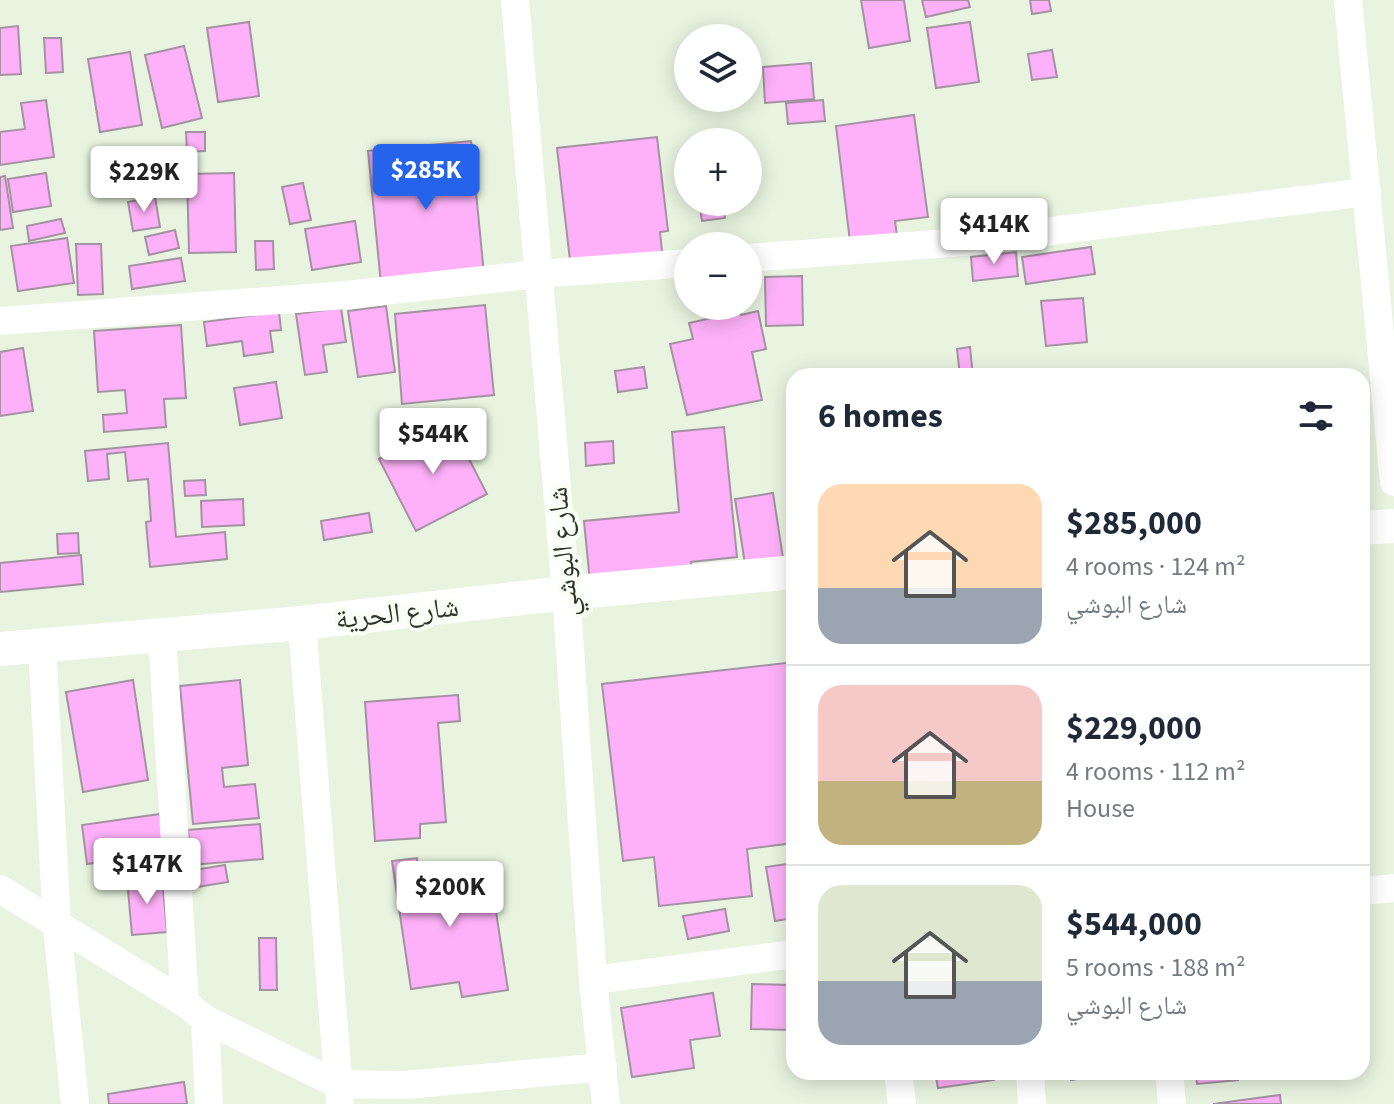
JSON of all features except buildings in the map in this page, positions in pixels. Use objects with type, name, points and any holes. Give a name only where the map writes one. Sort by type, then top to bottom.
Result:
[{"type":"street","name":"شارع البوشي","points":[[515,0],[566,593],[593,980],[606,1104]]},
{"type":"street","points":[[1348,0],[1394,482]]},
{"type":"street","points":[[762,257],[963,242],[1367,192]]},
{"type":"street","points":[[0,321],[347,295],[538,274],[674,264]]},
{"type":"street","points":[[1370,528],[1394,526]]},
{"type":"street","name":"شارع الحرية","points":[[0,649],[302,623],[566,593],[786,573]]},
{"type":"street","points":[[302,623],[338,1094]]},
{"type":"street","points":[[162,635],[195,1011],[209,1104]]},
{"type":"street","points":[[42,645],[57,926],[75,1104]]},
{"type":"street","points":[[1370,890],[1394,888]]},
{"type":"street","points":[[0,889],[195,1011],[338,1094],[603,1067]]},
{"type":"street","points":[[593,980],[786,955]]},
{"type":"street","points":[[899,1080],[902,1104]]},
{"type":"street","points":[[1030,1080],[1032,1104]]},
{"type":"street","points":[[1170,1080],[1172,1104]]}]
